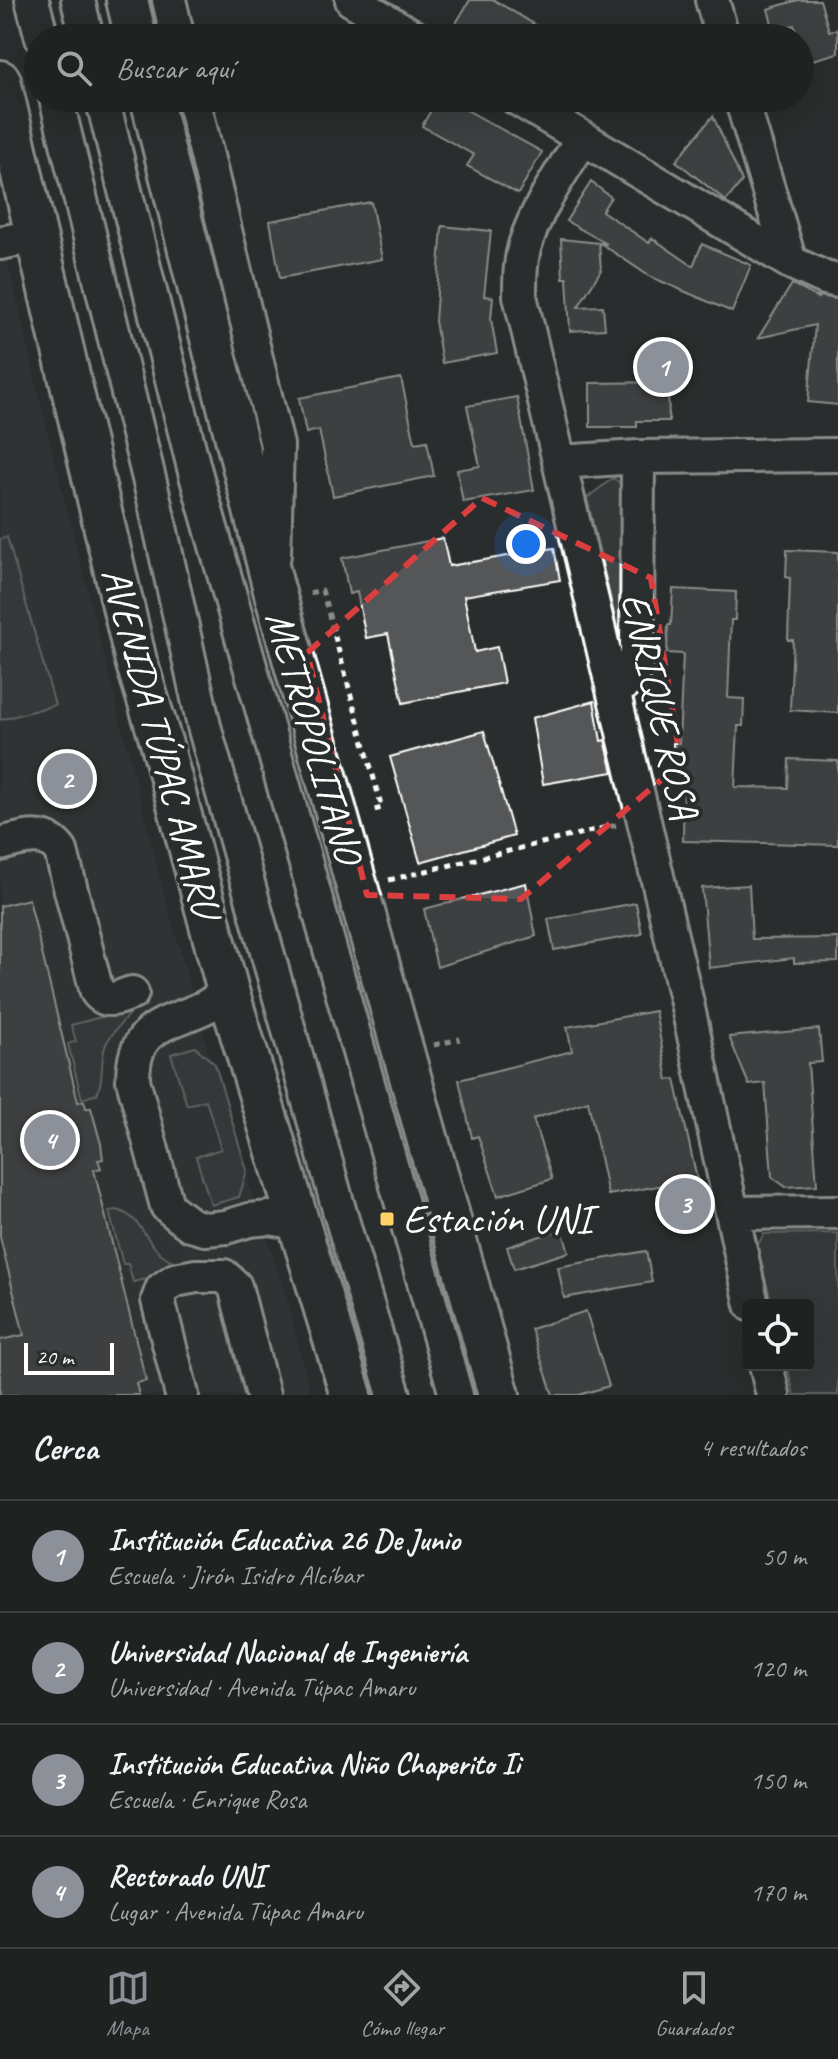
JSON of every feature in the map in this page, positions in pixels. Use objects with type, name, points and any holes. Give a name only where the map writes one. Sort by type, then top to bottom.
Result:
[{"type":"main road","points":[[127,0],[133,24]]},
{"type":"main road","name":"AVENIDA TÚPAC AMARU","points":[[0,81],[18,240],[162,745],[228,991],[351,1395]]},
{"type":"main road","points":[[155,112],[275,593],[499,1395]]},
{"type":"street","points":[[32,0],[38,24]]},
{"type":"street","points":[[78,0],[84,24]]},
{"type":"street","points":[[169,0],[175,24]]},
{"type":"street","points":[[352,0],[392,24]]},
{"type":"street","points":[[712,0],[719,24]]},
{"type":"street","points":[[59,112],[153,495],[204,726],[335,1198],[394,1395]]},
{"type":"street","name":"METROPOLITANO","points":[[105,112],[198,483],[456,1395]]},
{"type":"street","points":[[196,112],[277,445],[275,593]]},
{"type":"street","points":[[539,112],[790,262],[838,281]]},
{"type":"street","points":[[745,112],[790,262]]},
{"type":"street","name":"ENRIQUE ROSA","points":[[583,138],[542,207],[525,245],[520,267],[520,296],[644,818],[751,1299]]},
{"type":"street","points":[[559,462],[638,457],[838,455]]},
{"type":"street","points":[[613,686],[621,686],[630,680],[637,660],[638,457]]},
{"type":"street","points":[[0,844],[40,837],[56,843],[61,851],[97,992],[109,1000],[132,993]]},
{"type":"street","points":[[228,991],[207,1005],[158,1026],[140,1046],[133,1063],[133,1080],[167,1206],[191,1225],[205,1229],[270,1218],[297,1223]]},
{"type":"street","points":[[734,1213],[838,1212]]},
{"type":"street","points":[[182,1395],[158,1300],[162,1289],[175,1280],[224,1276],[235,1286],[263,1395]]},
{"type":"street","points":[[767,1371],[773,1395]]},
{"type":"path","points":[[275,593],[322,590],[382,808],[366,812]]},
{"type":"path","points":[[357,887],[644,818]]},
{"type":"highlighted area","points":[[482,498],[651,578],[681,763],[521,899],[367,895],[307,653]]},
{"type":"shaded area","points":[[0,228],[47,430],[163,890],[228,1121],[283,1286],[311,1395],[0,1395]]},
{"type":"shaded area","points":[[613,478],[623,485],[620,639],[587,498]]},
{"type":"shaded area","points":[[7,537],[55,705],[0,720],[0,539]]},
{"type":"shaded area","points":[[131,1009],[106,1044],[97,1094],[82,1099],[68,1044],[76,1041],[71,1025]]},
{"type":"shaded area","points":[[195,1047],[215,1064],[247,1171],[239,1197],[211,1205],[196,1157],[221,1149],[206,1100],[187,1105],[171,1054]]},
{"type":"shaded area","points":[[116,1210],[132,1218],[153,1246],[167,1258],[205,1266],[133,1282],[128,1264],[123,1264],[109,1211]]},
{"type":"shaded area","points":[[838,1233],[838,1395],[794,1395],[788,1371],[814,1371],[814,1299],[770,1299],[757,1246],[764,1234]]},
{"type":"building","points":[[470,0],[494,0],[534,24],[455,24]]},
{"type":"building","points":[[798,0],[820,0],[829,31],[838,29],[838,53],[814,60],[814,24],[772,24],[768,9]]},
{"type":"building","points":[[430,112],[470,112],[542,152],[518,194],[467,166],[474,155],[422,126]]},
{"type":"building","points":[[713,116],[742,181],[726,201],[676,161]]},
{"type":"building","points":[[591,182],[611,197],[602,211],[649,243],[652,238],[693,266],[702,244],[751,265],[732,312],[649,276],[600,243],[607,244],[566,221]]},
{"type":"building","points":[[371,202],[382,259],[280,278],[270,221]]},
{"type":"building","points":[[442,226],[491,231],[484,296],[493,297],[491,319],[497,353],[442,363],[435,321]]},
{"type":"building","points":[[561,239],[599,243],[601,270],[578,307],[603,306],[605,329],[570,331]]},
{"type":"building","points":[[792,284],[818,298],[838,299],[838,405],[808,402],[815,325],[758,338]]},
{"type":"building","points":[[401,378],[415,443],[427,441],[434,476],[333,496],[319,430],[306,433],[299,398]]},
{"type":"building","points":[[668,382],[669,421],[637,421],[637,427],[590,427],[590,383]]},
{"type":"building","points":[[517,397],[534,490],[463,502],[457,470],[480,466],[467,406]]},
{"type":"building","points":[[443,538],[449,566],[554,548],[560,580],[464,596],[475,652],[497,647],[504,683],[403,703],[388,634],[366,638],[357,592],[349,594],[342,558]]},
{"type":"building","points":[[787,550],[838,552],[838,713],[790,710],[793,640],[788,640],[790,578],[786,577]]},
{"type":"building","points":[[673,589],[736,592],[735,620],[731,620],[728,698],[744,699],[743,726],[738,726],[735,787],[788,788],[789,759],[838,761],[838,845],[683,841],[684,771],[673,771],[673,743],[679,743],[683,654],[667,653]]},
{"type":"building","points":[[594,701],[601,741],[605,740],[613,772],[543,784],[532,718]]},
{"type":"building","points":[[484,731],[514,836],[420,862],[390,757]]},
{"type":"building","points":[[526,883],[536,936],[437,967],[424,909]]},
{"type":"building","points":[[749,885],[752,939],[838,938],[838,962],[794,963],[794,958],[709,968],[702,888]]},
{"type":"building","points":[[29,899],[78,1102],[84,1101],[86,1108],[91,1108],[101,1144],[103,1159],[98,1160],[101,1168],[94,1170],[146,1381],[136,1383],[139,1395],[0,1395],[0,1340],[24,1335],[0,1237],[0,906]]},
{"type":"building","points":[[636,903],[642,934],[554,950],[548,919]]},
{"type":"building","points":[[655,1011],[668,1080],[675,1079],[697,1179],[608,1195],[588,1101],[533,1119],[552,1179],[498,1196],[478,1136],[472,1138],[459,1080],[572,1051],[567,1027]]},
{"type":"building","points":[[819,1029],[822,1062],[808,1063],[817,1185],[786,1187],[772,1177],[765,1083],[749,1085],[729,1037]]},
{"type":"building","points":[[562,1229],[569,1252],[514,1269],[507,1247]]},
{"type":"building","points":[[646,1251],[652,1282],[564,1298],[558,1267]]},
{"type":"building","points":[[586,1311],[609,1386],[579,1395],[553,1395],[531,1329]]},
{"type":"place","name":"Institución Educativa 26 De Junio","points":[[663,367]]},
{"type":"place","name":"Universidad Nacional de Ingeniería","points":[[67,779]]},
{"type":"place","name":"Rectorado UNI","points":[[50,1140]]},
{"type":"place","name":"Institución Educativa Niño Chaperito Ii","points":[[685,1204]]},
{"type":"place","name":"Estación UNI","points":[[387,1219]]}]
